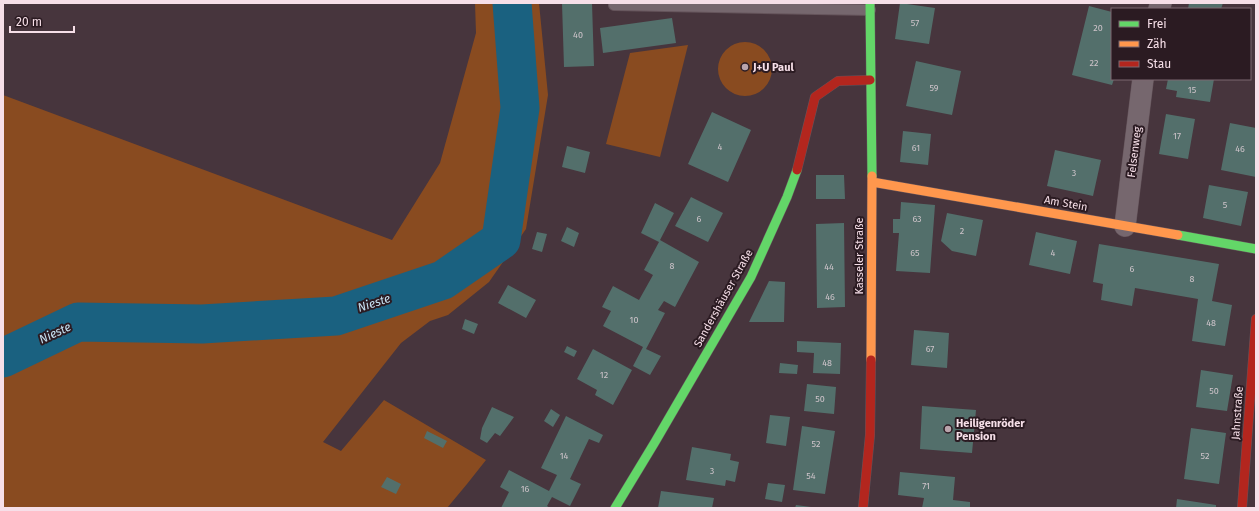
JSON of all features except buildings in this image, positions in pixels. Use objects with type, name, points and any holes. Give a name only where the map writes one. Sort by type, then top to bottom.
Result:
[{"type":"street","name":"Kasseler Straße","points":[[863,508],[870,435],[872,182],[870,6]]},
{"type":"street","name":"Sandershäuser Straße","points":[[615,508],[655,442],[750,277],[787,197],[798,164],[815,96],[838,81],[870,80]]},
{"type":"street","name":"Felsenweg","points":[[1124,226],[1144,80]]},
{"type":"street","name":"Am Stein","points":[[872,182],[1256,249]]},
{"type":"street","name":"Jahnstraße","points":[[1242,508],[1256,319]]},
{"type":"lane","points":[[614,3],[614,5],[870,6]]},
{"type":"shaded area","points":[[475,3],[539,3],[548,95],[526,229],[489,282],[448,315],[430,321],[401,343],[323,442],[341,451],[384,400],[486,460],[447,508],[3,508],[3,95],[392,240],[440,163],[476,33]]},
{"type":"shaded area","name":"J+U Paul","points":[[740,42],[750,42],[760,46],[768,54],[772,64],[772,74],[768,84],[760,92],[750,96],[740,96],[730,92],[722,84],[718,74],[718,64],[722,54],[730,46]]},
{"type":"shaded area","points":[[688,45],[660,157],[606,144],[630,53]]},
{"type":"waterway","name":"Nieste","points":[[3,358],[78,322],[202,324],[336,316],[443,280],[501,240],[520,108],[512,3]]},
{"type":"traffic: fast","points":[[870,3],[872,176]]},
{"type":"traffic: fast","points":[[615,508],[751,277],[787,197],[797,170]]},
{"type":"traffic: fast","points":[[1178,235],[1256,249]]},
{"type":"traffic: slow","points":[[871,360],[872,176]]},
{"type":"traffic: slow","points":[[872,182],[1178,235]]},
{"type":"traffic: jam","points":[[797,170],[815,97],[838,81],[870,80]]},
{"type":"traffic: jam","points":[[1242,508],[1256,319]]},
{"type":"traffic: jam","points":[[863,508],[870,435],[871,360]]},
{"type":"place","name":"J+U Paul","points":[[745,67]]},
{"type":"place","name":"Heiligenröder Pension","points":[[948,429]]}]
